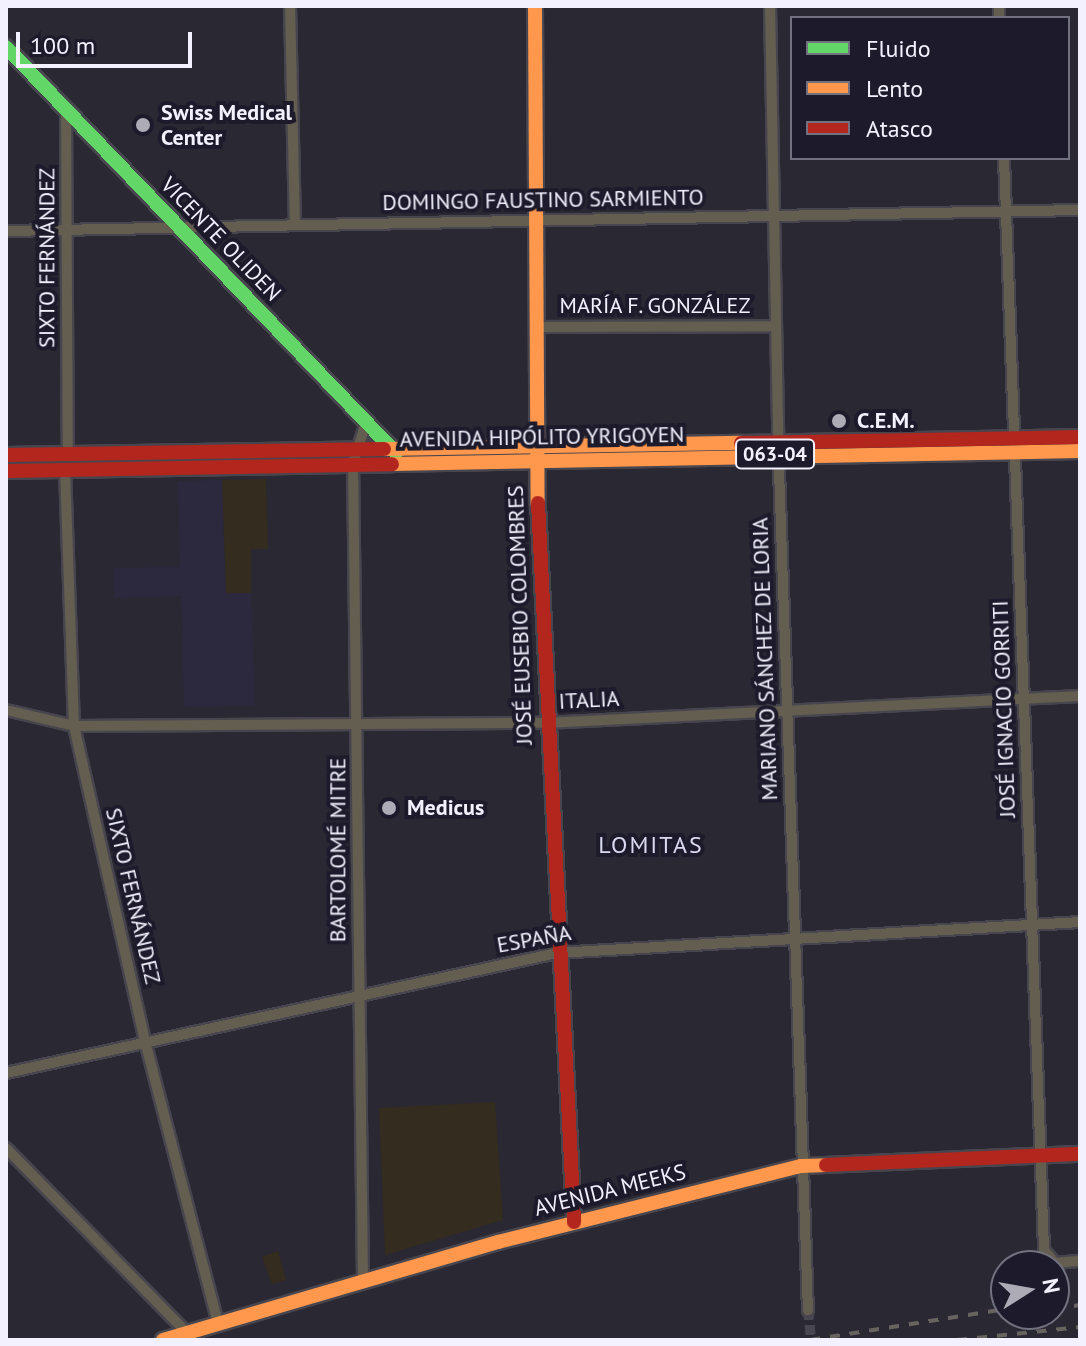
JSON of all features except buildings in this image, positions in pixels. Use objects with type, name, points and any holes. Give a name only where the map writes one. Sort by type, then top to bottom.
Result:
[{"type":"street","points":[[290,6],[295,225]]},
{"type":"street","name":"JOSÉ EUSEBIO COLOMBRES","points":[[535,6],[536,452],[545,723],[574,1222]]},
{"type":"street","name":"MARIANO SÁNCHEZ DE LORIA","points":[[770,6],[778,447],[808,1310]]},
{"type":"street","name":"VICENTE OLIDEN","points":[[6,47],[403,462]]},
{"type":"street","name":"SIXTO FERNÁNDEZ","points":[[66,110],[68,454]]},
{"type":"street","name":"JOSÉ IGNACIO GORRITI","points":[[1004,160],[1038,1157],[1046,1258],[1055,1263],[1080,1261]]},
{"type":"street","name":"DOMINGO FAUSTINO SARMIENTO","points":[[6,231],[1080,210]]},
{"type":"street","name":"MARÍA F. GONZÁLEZ","points":[[536,327],[775,326]]},
{"type":"street","name":"BARTOLOMÉ MITRE","points":[[363,1279],[354,456],[366,423]]},
{"type":"street","name":"AVENIDA HIPÓLITO YRIGOYEN","points":[[1013,445],[1080,437]]},
{"type":"street","name":"AVENIDA HIPÓLITO YRIGOYEN","points":[[6,471],[354,456],[392,448],[536,452],[1013,445],[1080,451]]},
{"type":"street","name":"AVENIDA HIPÓLITO YRIGOYEN","points":[[6,455],[354,456],[403,462],[536,452]]},
{"type":"street","name":"SIXTO FERNÁNDEZ","points":[[65,469],[74,726],[146,1045],[218,1324]]},
{"type":"street","name":"ITALIA","points":[[6,710],[74,726],[545,723],[1080,696]]},
{"type":"street","name":"ESPAÑA","points":[[6,1073],[146,1045],[557,953],[1080,922]]},
{"type":"street","points":[[6,1148],[187,1333]]},
{"type":"street","name":"AVENIDA MEEKS","points":[[163,1340],[363,1279],[574,1222],[801,1166],[1080,1154]]},
{"type":"shaded area","points":[[266,479],[268,549],[251,549],[251,593],[226,593],[222,480]]},
{"type":"shaded area","points":[[222,480],[226,593],[251,593],[255,706],[184,707],[181,596],[114,598],[114,568],[180,567],[178,481]]},
{"type":"shaded area","points":[[495,1102],[503,1220],[385,1255],[379,1108]]},
{"type":"shaded area","points":[[278,1251],[286,1280],[272,1284],[262,1257]]},
{"type":"tunnel","points":[[808,1310],[811,1340]]},
{"type":"railway","points":[[1070,1307],[1080,1305]]},
{"type":"railway","points":[[810,1340],[990,1312]]},
{"type":"railway","points":[[957,1340],[1080,1327]]},
{"type":"traffic: fast","points":[[6,47],[396,453]]},
{"type":"traffic: slow","points":[[535,6],[538,503]]},
{"type":"traffic: slow","points":[[384,449],[741,443]]},
{"type":"traffic: slow","points":[[392,464],[1080,451]]},
{"type":"traffic: slow","points":[[163,1340],[498,1242],[801,1166],[826,1165]]},
{"type":"traffic: jam","points":[[741,443],[1080,437]]},
{"type":"traffic: jam","points":[[6,455],[384,449]]},
{"type":"traffic: jam","points":[[6,471],[392,464]]},
{"type":"traffic: jam","points":[[538,503],[574,1222]]},
{"type":"traffic: jam","points":[[826,1165],[1080,1154]]},
{"type":"place","name":"Swiss Medical Center","points":[[143,125]]},
{"type":"place","name":"C.E.M.","points":[[839,421]]},
{"type":"place","name":"Medicus","points":[[389,808]]},
{"type":"district","name":"LOMITAS","points":[[651,845]]}]
